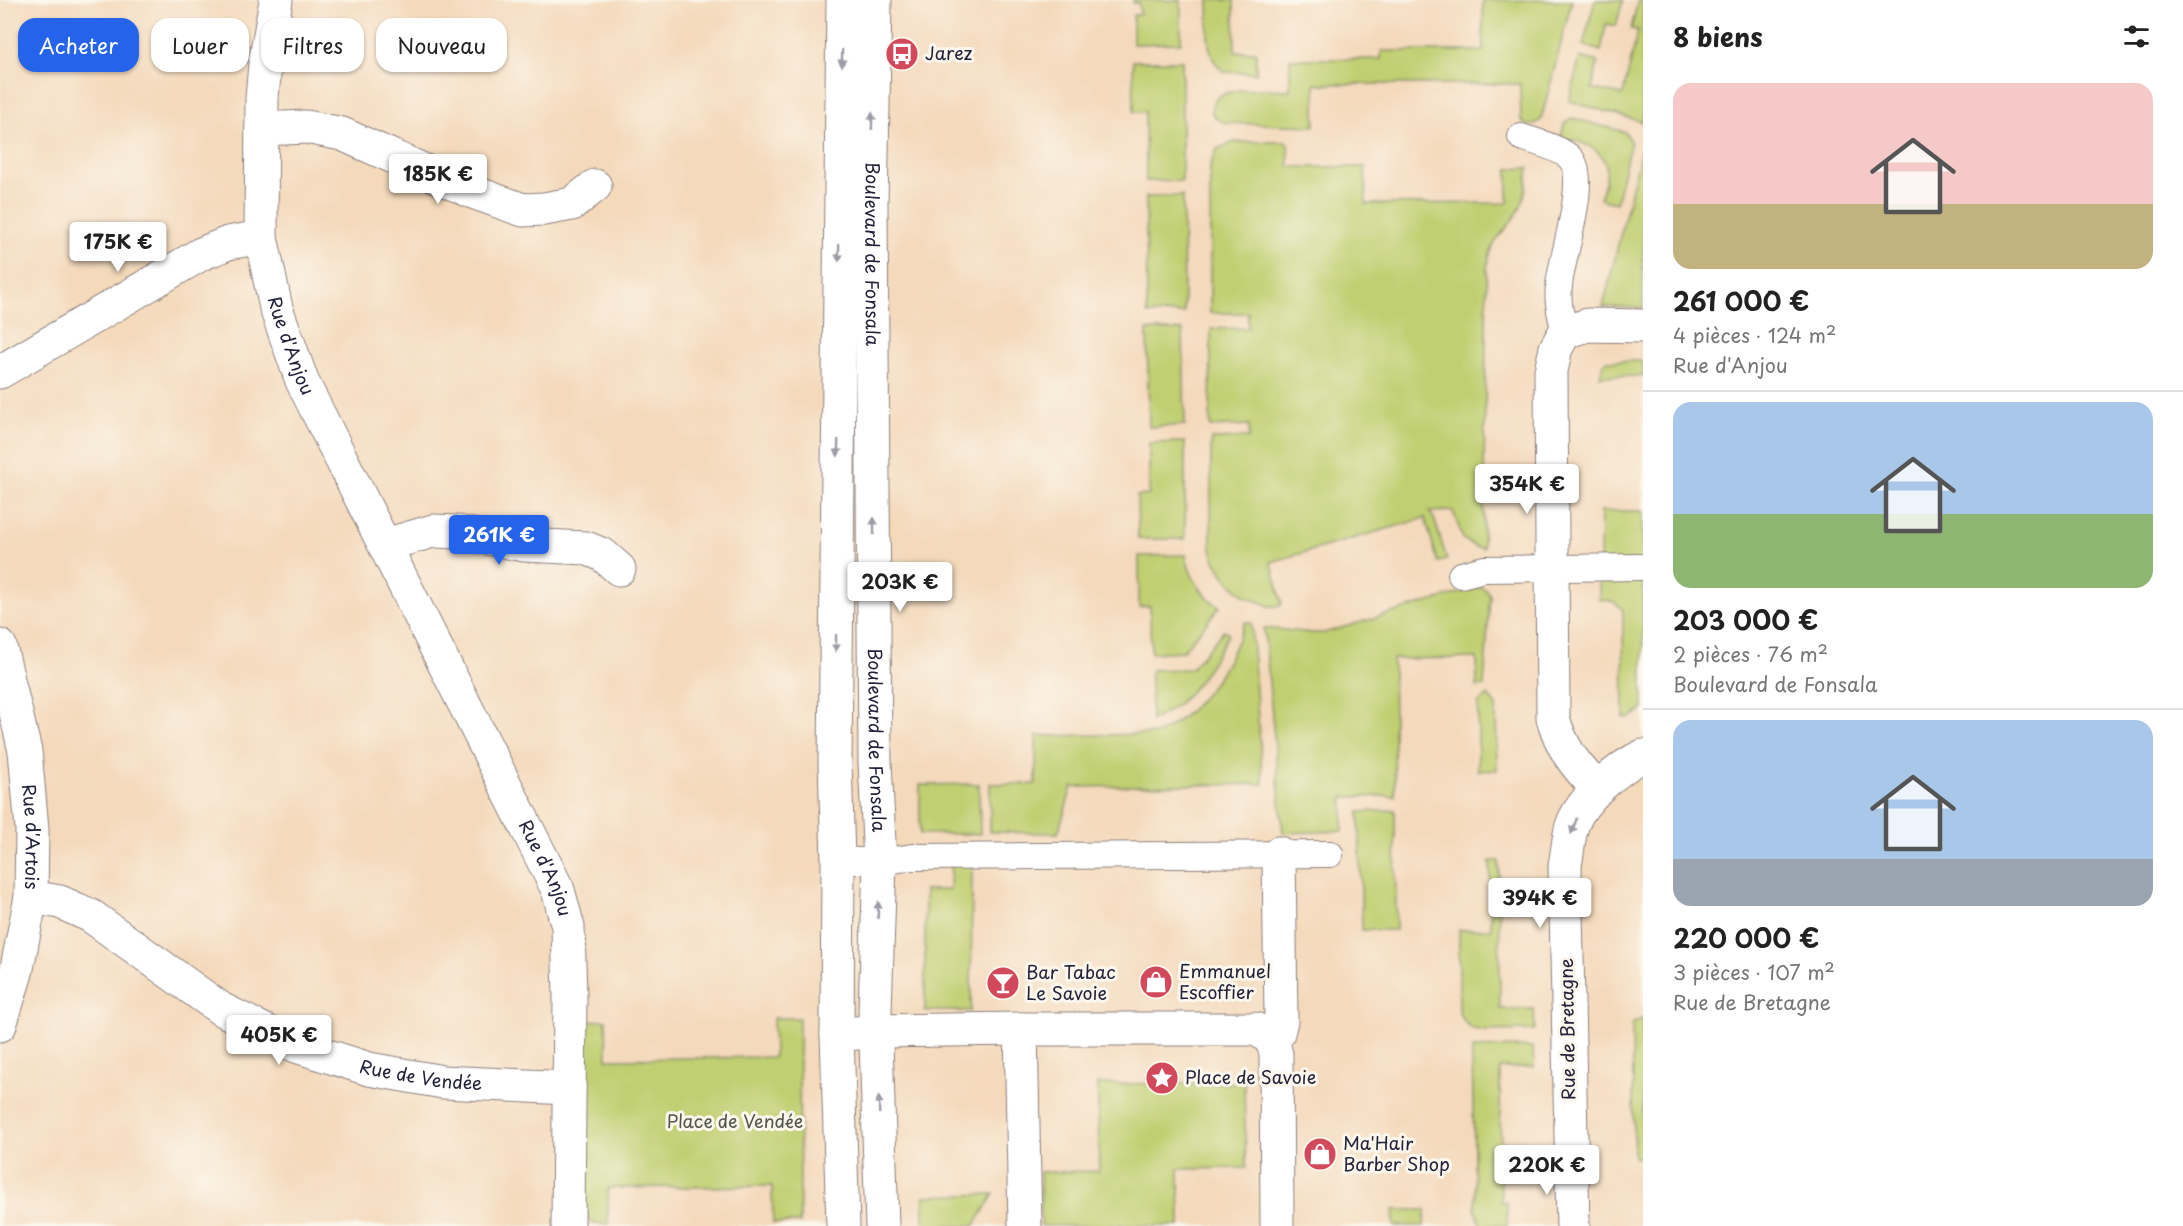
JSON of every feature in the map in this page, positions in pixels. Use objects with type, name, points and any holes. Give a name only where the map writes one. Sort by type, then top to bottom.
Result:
[{"type":"street","name":"Rue d'Anjou","points":[[276,0],[265,64],[261,237],[276,308],[302,381],[558,890],[568,927],[568,1226]]},
{"type":"street","name":"Boulevard de Fonsala","points":[[843,0],[855,208],[880,862],[876,1031],[882,1226]]},
{"type":"street","name":"Boulevard de Fonsala","points":[[843,1226],[837,1035],[838,860],[835,761],[855,208],[875,0]]},
{"type":"street","points":[[262,129],[306,127],[342,134],[470,191],[523,210],[572,204],[595,186]]},
{"type":"street","points":[[0,372],[201,254],[228,243],[261,237]]},
{"type":"street","points":[[1597,788],[1569,757],[1553,718],[1551,371],[1556,348],[1565,332],[1588,325],[1643,326]]},
{"type":"street","points":[[385,545],[432,531],[457,532],[524,545],[586,548],[603,555],[619,569]]},
{"type":"street","name":"Rue d'Artois","points":[[0,646],[25,751],[32,829],[31,897],[16,973],[0,1025]]},
{"type":"street","name":"Rue de Bretagne","points":[[1573,1226],[1565,865],[1573,823],[1597,788],[1631,762],[1643,756]]},
{"type":"street","points":[[1270,1038],[1278,1033],[1281,1021],[1279,853]]},
{"type":"street","name":"Rue de Vendée","points":[[31,897],[60,902],[91,915],[221,1009],[296,1046],[369,1069],[443,1082],[568,1088]]},
{"type":"street","points":[[1021,1029],[1024,1226]]},
{"type":"street","points":[[837,1035],[876,1031],[1255,1029],[1274,1042],[1276,1054],[1277,1226]]},
{"type":"lane","points":[[1521,137],[1546,144],[1571,159],[1578,176],[1577,197],[1559,286],[1558,309],[1565,332]]},
{"type":"lane","points":[[1461,575],[1484,569],[1643,567]]},
{"type":"lane","points":[[835,761],[876,762]]},
{"type":"lane","points":[[838,860],[880,862],[913,857],[1330,854]]},
{"type":"lane","points":[[840,1145],[881,1142]]},
{"type":"green space","points":[[1133,0],[1181,0],[1181,43],[1133,44],[1133,15],[1140,14],[1139,3],[1133,3]]},
{"type":"green space","points":[[1209,0],[1234,0],[1235,52],[1256,52],[1256,73],[1224,72],[1217,66],[1208,39]]},
{"type":"green space","points":[[1483,0],[1572,0],[1541,120],[1533,125],[1528,125],[1521,120],[1520,84],[1315,84],[1315,126],[1227,123],[1214,117],[1212,108],[1215,100],[1233,91],[1290,90],[1290,59],[1381,59],[1381,51],[1483,51]]},
{"type":"green space","points":[[1595,0],[1623,0],[1616,26],[1606,24],[1601,51],[1583,45]]},
{"type":"green space","points":[[1638,0],[1643,0],[1643,122],[1569,101],[1580,57],[1598,62],[1592,89],[1623,95],[1638,30],[1631,29]]},
{"type":"green space","points":[[1133,61],[1182,61],[1182,181],[1146,181],[1145,112],[1134,112]]},
{"type":"green space","points":[[1571,118],[1625,132],[1631,141],[1616,203],[1600,199],[1606,179],[1606,167],[1599,153],[1585,144],[1561,137],[1564,124]]},
{"type":"green space","points":[[1234,142],[1288,142],[1289,167],[1365,167],[1366,204],[1508,203],[1508,169],[1529,168],[1521,206],[1495,242],[1487,268],[1483,548],[1476,547],[1463,539],[1453,511],[1429,512],[1434,518],[1447,560],[1438,562],[1425,518],[1271,562],[1282,602],[1280,606],[1269,606],[1243,595],[1224,576],[1211,549],[1211,439],[1249,438],[1249,425],[1210,427],[1211,329],[1248,328],[1248,313],[1210,313],[1210,166],[1217,149]]},
{"type":"green space","points":[[1642,147],[1643,308],[1603,307]]},
{"type":"green space","points":[[1183,196],[1184,313],[1147,314],[1146,197]]},
{"type":"green space","points":[[1147,330],[1183,330],[1185,425],[1149,427]]},
{"type":"green space","points":[[1607,361],[1643,361],[1643,376],[1600,376],[1603,364]]},
{"type":"green space","points":[[1185,442],[1185,539],[1138,539],[1137,496],[1149,495],[1149,443]]},
{"type":"green space","points":[[1601,511],[1643,511],[1643,709],[1630,718],[1624,718],[1623,611],[1613,602],[1599,600]]},
{"type":"green space","points":[[1186,555],[1197,585],[1220,607],[1183,651],[1151,653],[1150,606],[1139,607],[1139,556]]},
{"type":"green space","points":[[1480,587],[1490,595],[1484,686],[1477,687],[1477,658],[1393,659],[1395,796],[1343,797],[1343,831],[1283,833],[1264,628],[1324,633]]},
{"type":"green space","points":[[1245,622],[1251,623],[1263,784],[1072,787],[1058,833],[990,832],[990,784],[1036,784],[1036,736],[1157,734],[1187,713],[1212,687],[1222,672]]},
{"type":"green space","points":[[1224,630],[1229,633],[1197,684],[1177,705],[1151,720],[1151,670],[1191,669]]},
{"type":"green space","points":[[1488,695],[1496,706],[1497,770],[1478,771],[1478,704]]},
{"type":"green space","points":[[979,784],[980,834],[920,834],[920,785]]},
{"type":"green space","points":[[1395,810],[1396,930],[1362,930],[1359,812]]},
{"type":"green space","points":[[951,861],[972,862],[971,1011],[925,1011],[925,890],[950,890]]},
{"type":"green space","points":[[1490,861],[1499,861],[1500,1009],[1534,1009],[1535,1030],[1483,1031],[1471,1028],[1459,1013],[1459,930],[1491,929]]},
{"type":"green space","name":"Place de Vendée","points":[[773,1018],[799,1018],[800,1223],[773,1223],[772,1186],[608,1188],[608,1224],[593,1224],[585,1213],[583,1203],[586,1023],[606,1020],[607,1059],[774,1057]]},
{"type":"green space","points":[[1643,1018],[1643,1158],[1634,1157],[1632,1024]]},
{"type":"green space","points":[[1533,1047],[1534,1067],[1500,1068],[1501,1202],[1507,1202],[1507,1226],[1481,1226],[1475,1208],[1472,1048]]},
{"type":"green space","points":[[1244,1083],[1246,1168],[1179,1169],[1180,1226],[1041,1226],[1040,1172],[1099,1171],[1098,1084]]},
{"type":"green space","points":[[994,1194],[974,1226],[924,1226],[924,1196]]},
{"type":"green space","points":[[1393,1210],[1425,1210],[1424,1226],[1394,1226]]},
{"type":"place","name":"Jarez","points":[[902,54]]},
{"type":"place","name":"Emmanuel Escoffier","points":[[1156,982]]},
{"type":"place","name":"Bar Tabac Le Savoie","points":[[1003,983]]},
{"type":"place","name":"Place de Savoie","points":[[1162,1078]]},
{"type":"place","name":"Ma'Hair Barber Shop","points":[[1320,1154]]}]
